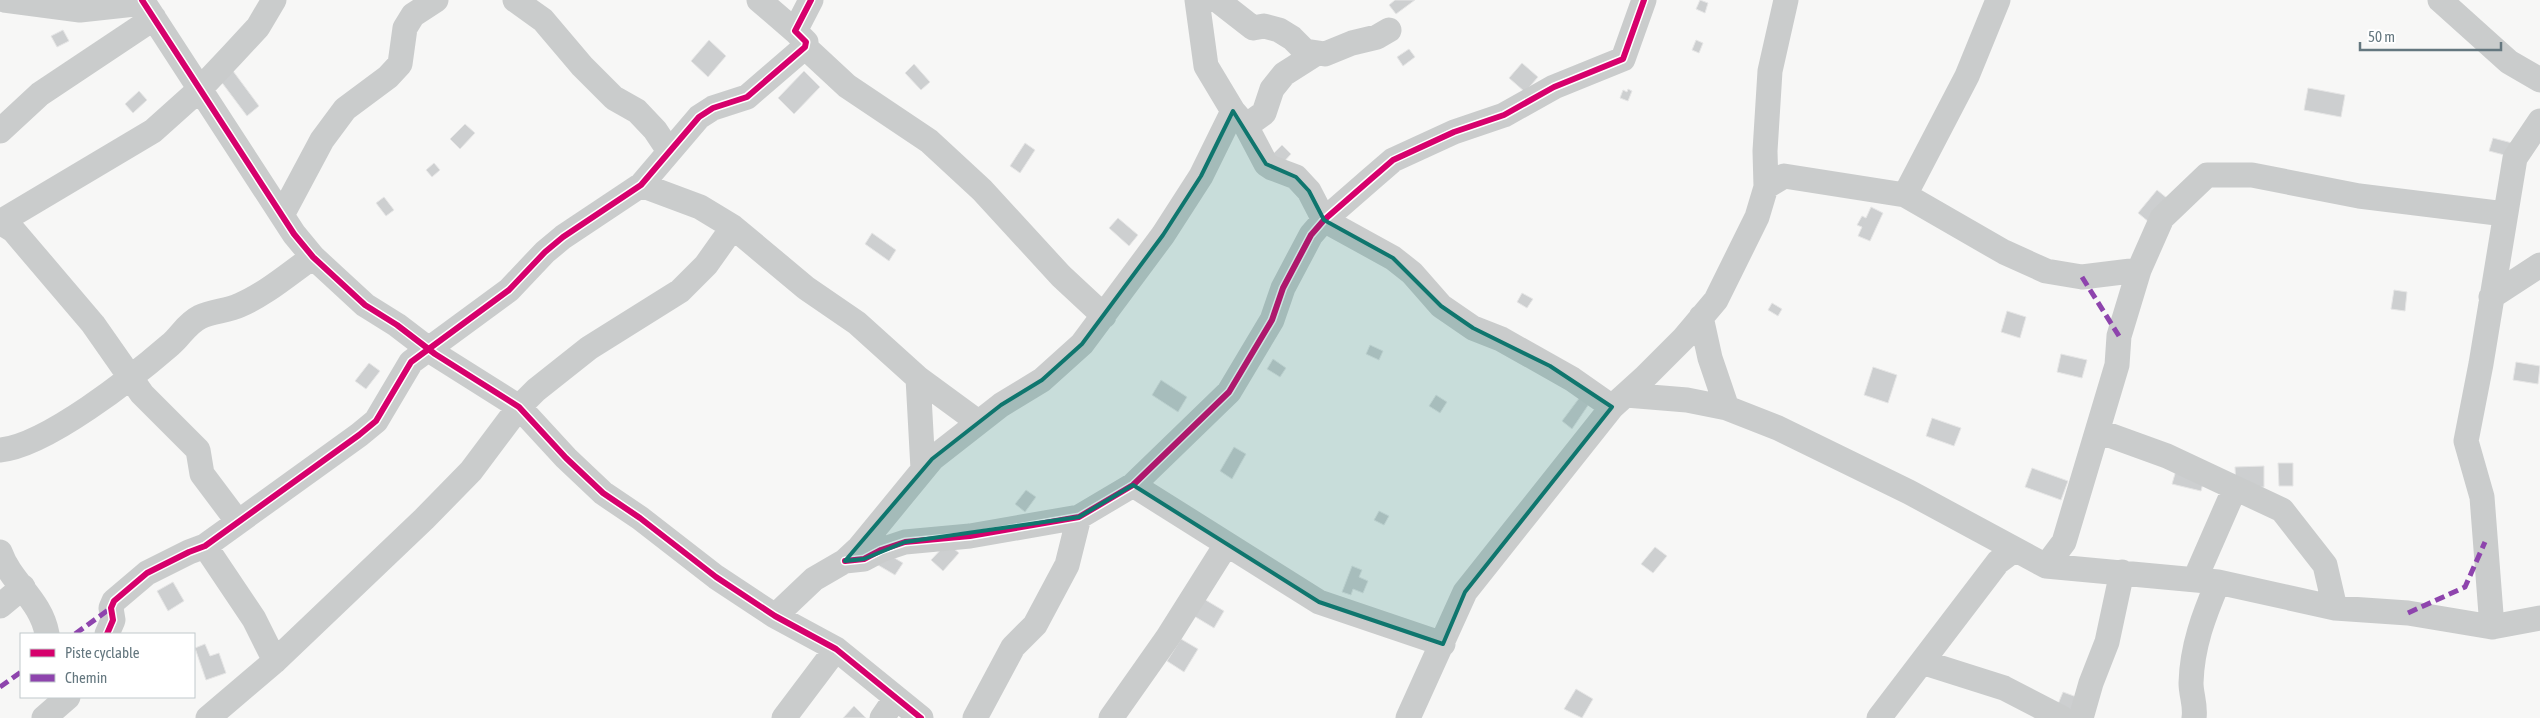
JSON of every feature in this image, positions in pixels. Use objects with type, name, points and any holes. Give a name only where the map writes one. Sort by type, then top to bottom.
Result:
[{"type":"street","points":[[4,0],[80,10],[147,7]]},
{"type":"street","points":[[238,522],[202,474],[198,450],[142,394],[93,324],[13,230],[0,222],[153,132],[201,88],[258,27],[274,0]]},
{"type":"street","points":[[282,215],[322,140],[346,109],[388,77],[400,64],[405,28],[414,15],[436,0]]},
{"type":"street","points":[[515,0],[543,20],[582,66],[614,98],[637,111],[669,151]]},
{"type":"street","points":[[759,0],[847,86],[929,141],[982,190],[1061,276],[1104,316]]},
{"type":"street","points":[[108,633],[113,620],[111,608],[114,601],[147,573],[188,552],[205,546],[376,421],[411,362],[509,290],[545,252],[563,237],[641,185],[699,117],[713,108],[747,97],[800,39],[811,0]]},
{"type":"street","points":[[1197,0],[1206,66],[1266,164],[1296,177],[1309,191],[1324,220],[1393,258],[1412,273],[1441,306],[1473,328],[1501,339],[1619,401],[1687,400],[1727,408],[1778,428],[1909,492],[2046,566],[2207,581],[2335,608],[2408,613],[2492,627],[2540,618]]},
{"type":"street","points":[[1216,0],[1252,28],[1264,26],[1279,30],[1292,38],[1305,51],[1317,53],[1335,52],[1388,30]]},
{"type":"street","points":[[845,561],[864,558],[905,542],[970,536],[1080,517],[1133,485],[1229,392],[1272,320],[1283,288],[1311,235],[1324,220],[1393,160],[1454,132],[1504,115],[1554,87],[1623,59],[1644,0]]},
{"type":"street","points":[[1408,718],[1465,592],[1619,401],[1684,338],[1716,300],[1757,217],[1766,187],[1765,151],[1770,71],[1786,0]]},
{"type":"street","points":[[1905,196],[1967,76],[1998,0]]},
{"type":"street","points":[[2440,0],[2509,62],[2540,80]]},
{"type":"street","points":[[147,7],[294,234],[313,257],[365,305],[519,407],[566,458],[603,493],[640,518],[716,577],[775,616],[836,649],[888,708],[921,718]]},
{"type":"street","points":[[0,131],[40,94],[147,7]]},
{"type":"street","points":[[775,616],[814,579],[845,561],[879,526],[932,459],[978,422],[1042,380],[1082,344],[1163,235],[1239,119],[1264,113],[1272,89],[1284,74],[1317,53]]},
{"type":"street","points":[[2492,627],[2482,497],[2466,441],[2515,158],[2540,120]]},
{"type":"street","points":[[2046,566],[2064,542],[2117,365],[2119,336],[2139,270],[2162,218],[2207,175],[2252,175],[2359,196],[2505,214]]},
{"type":"street","points":[[1766,187],[1784,176],[1905,196],[2004,252],[2046,271],[2082,277],[2139,270]]},
{"type":"street","points":[[641,185],[700,207],[732,227],[806,288],[858,324],[918,378],[978,422]]},
{"type":"street","points":[[208,718],[275,661],[424,519],[471,471],[519,407],[555,373],[589,348],[680,291],[706,264],[732,227]]},
{"type":"street","points":[[0,450],[34,442],[130,376],[172,344],[183,329],[200,317],[239,306],[313,257]]},
{"type":"street","points":[[2491,298],[2540,265]]},
{"type":"street","points":[[1701,317],[1710,358],[1727,408]]},
{"type":"street","points":[[918,378],[923,469]]},
{"type":"street","points":[[2098,431],[2166,456],[2234,490],[2282,510],[2324,565],[2335,608]]},
{"type":"street","points":[[1133,485],[1319,602],[1442,644]]},
{"type":"street","points":[[2194,718],[2196,704],[2191,685],[2199,626],[2207,581],[2234,490]]},
{"type":"street","points":[[975,718],[1013,647],[1035,625],[1067,565],[1080,517]]},
{"type":"street","points":[[1111,718],[1168,637],[1226,545]]},
{"type":"street","points":[[205,546],[254,619],[275,661]]},
{"type":"street","points":[[1879,718],[1998,562],[2014,550]]},
{"type":"street","points":[[0,552],[39,610],[47,633]]},
{"type":"street","points":[[2081,718],[2091,683],[2107,642],[2122,572]]},
{"type":"street","points":[[0,606],[23,587]]},
{"type":"street","points":[[784,718],[836,649]]},
{"type":"street","points":[[1922,662],[2004,688],[2062,718]]},
{"type":"street","points":[[44,718],[67,698]]},
{"type":"highlighted area","points":[[1233,111],[1266,164],[1296,177],[1309,191],[1324,220],[1393,258],[1441,306],[1473,328],[1550,366],[1612,407],[1465,592],[1443,644],[1319,602],[1133,485],[1079,517],[905,542],[864,559],[845,561],[932,459],[1001,405],[1042,380],[1082,344],[1163,235],[1201,176]]},
{"type":"building","points":[[1395,0],[1415,0],[1396,14],[1389,5]]},
{"type":"building","points":[[1700,0],[1708,3],[1705,13],[1696,9]]},
{"type":"building","points":[[63,30],[69,41],[57,47],[51,36]]},
{"type":"building","points":[[709,40],[726,56],[708,77],[691,61]]},
{"type":"building","points":[[1696,40],[1703,43],[1699,53],[1692,50]]},
{"type":"building","points":[[1409,49],[1415,57],[1403,66],[1397,57]]},
{"type":"building","points":[[1522,63],[1538,77],[1525,92],[1509,78]]},
{"type":"building","points":[[914,64],[930,82],[921,90],[905,73]]},
{"type":"building","points":[[233,71],[259,106],[247,116],[220,80]]},
{"type":"building","points":[[804,71],[820,87],[794,114],[778,98]]},
{"type":"building","points":[[2308,88],[2345,95],[2341,117],[2304,110]]},
{"type":"building","points":[[1628,89],[1632,91],[1628,101],[1620,98],[1623,90],[1627,92]]},
{"type":"building","points":[[139,91],[147,100],[133,113],[125,104]]},
{"type":"building","points":[[465,124],[475,133],[460,149],[450,139]]},
{"type":"building","points":[[2493,138],[2516,144],[2512,157],[2489,151]]},
{"type":"building","points":[[1025,143],[1035,150],[1020,173],[1010,166]]},
{"type":"building","points":[[1282,145],[1291,154],[1281,165],[1272,155]]},
{"type":"building","points":[[434,163],[440,170],[432,177],[426,170]]},
{"type":"building","points":[[2157,190],[2168,199],[2149,222],[2138,213]]},
{"type":"building","points":[[384,197],[394,210],[386,216],[376,203]]},
{"type":"building","points":[[1871,207],[1883,213],[1870,241],[1858,236],[1862,227],[1857,225],[1862,216],[1866,218]]},
{"type":"building","points":[[1118,218],[1138,235],[1129,246],[1109,228]]},
{"type":"building","points":[[872,233],[896,250],[889,261],[865,244]]},
{"type":"building","points":[[2394,290],[2407,292],[2405,311],[2391,309]]},
{"type":"building","points":[[1522,293],[1533,299],[1527,308],[1517,302]]},
{"type":"building","points":[[1772,303],[1782,309],[1778,316],[1768,310]]},
{"type":"building","points":[[2007,311],[2026,317],[2020,338],[2001,332]]},
{"type":"building","points":[[1370,345],[1383,351],[1379,360],[1366,354]]},
{"type":"building","points":[[2061,354],[2087,360],[2082,378],[2057,372]]},
{"type":"building","points":[[1273,359],[1286,368],[1280,377],[1267,369]]},
{"type":"building","points":[[2516,362],[2540,366],[2538,384],[2513,380]]},
{"type":"building","points":[[369,363],[380,371],[366,389],[355,381]]},
{"type":"building","points":[[1873,367],[1897,375],[1888,403],[1864,395]]},
{"type":"building","points":[[1161,380],[1187,397],[1178,412],[1152,395]]},
{"type":"building","points":[[1436,395],[1447,402],[1440,413],[1429,406]]},
{"type":"building","points":[[1580,397],[1589,404],[1572,429],[1562,421]]},
{"type":"building","points":[[1932,418],[1961,428],[1954,446],[1926,436]]},
{"type":"building","points":[[1234,447],[1246,454],[1232,479],[1220,471]]},
{"type":"building","points":[[2278,463],[2293,463],[2293,486],[2279,486]]},
{"type":"building","points":[[2264,466],[2264,487],[2236,488],[2235,467]]},
{"type":"building","points":[[2177,467],[2205,475],[2201,491],[2172,484]]},
{"type":"building","points":[[2032,468],[2068,481],[2061,500],[2025,487]]},
{"type":"building","points":[[1026,490],[1036,497],[1025,512],[1015,504]]},
{"type":"building","points":[[1379,511],[1389,516],[1384,525],[1374,520]]},
{"type":"building","points":[[947,543],[959,553],[943,571],[931,560]]},
{"type":"building","points":[[1655,547],[1667,556],[1653,573],[1641,564]]},
{"type":"building","points":[[886,553],[903,563],[895,575],[878,565]]},
{"type":"building","points":[[1352,566],[1362,570],[1359,577],[1368,581],[1363,593],[1353,589],[1351,595],[1342,592]]},
{"type":"building","points":[[173,582],[184,601],[168,611],[157,591]]},
{"type":"building","points":[[1204,599],[1224,611],[1214,628],[1194,616]]},
{"type":"building","points":[[1181,639],[1198,649],[1184,672],[1167,661]]},
{"type":"building","points":[[205,644],[210,656],[219,653],[226,673],[206,680],[195,648]]},
{"type":"building","points":[[1576,689],[1593,699],[1582,718],[1564,709]]},
{"type":"building","points":[[2063,692],[2082,699],[2075,716],[2056,709]]},
{"type":"building","points":[[854,706],[866,718],[843,718]]},
{"type":"marked path","points":[[2082,277],[2119,336]]},
{"type":"marked path","points":[[2408,613],[2465,587],[2485,542]]},
{"type":"marked path","points":[[76,633],[111,608]]},
{"type":"marked path","points":[[0,687],[20,673]]},
{"type":"cycle path","points":[[142,0],[294,234],[313,257],[365,305],[397,325],[435,354],[519,407],[566,458],[603,493],[640,518],[716,577],[775,616],[836,649],[921,718]]},
{"type":"cycle path","points":[[107,633],[113,620],[111,608],[114,601],[147,573],[205,546],[359,435],[376,421],[411,362],[509,290],[545,252],[563,237],[641,185],[699,117],[713,108],[747,97],[805,47],[806,42],[795,31],[811,0]]},
{"type":"cycle path","points":[[845,561],[864,559],[881,550],[905,542],[970,536],[1079,517],[1133,485],[1229,392],[1272,320],[1283,288],[1311,235],[1324,220],[1393,160],[1454,132],[1504,115],[1554,87],[1623,59],[1644,0]]}]
